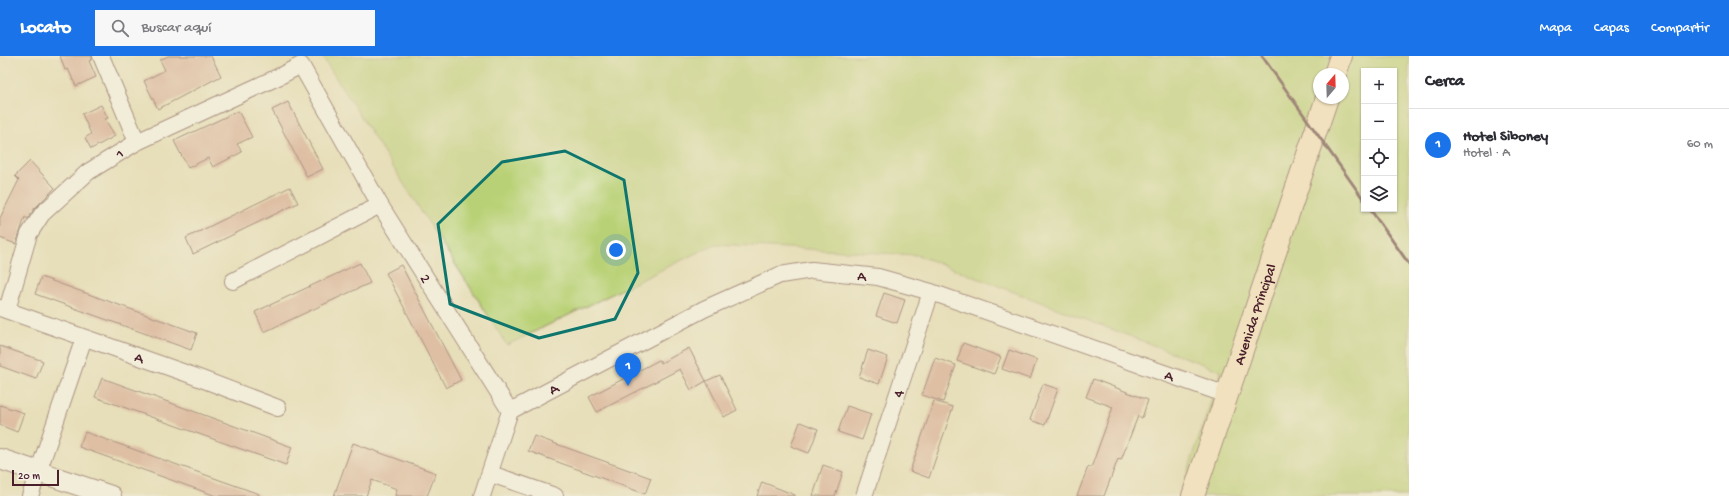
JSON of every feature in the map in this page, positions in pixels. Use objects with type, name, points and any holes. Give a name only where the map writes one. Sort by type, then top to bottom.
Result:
[{"type":"main road","points":[[1337,68],[1341,56]]},
{"type":"main road","name":"Avenida Principal","points":[[1193,496],[1325,104]]},
{"type":"street","points":[[101,56],[138,142]]},
{"type":"street","name":"1","points":[[4,309],[29,234],[42,214],[88,172],[138,142],[301,65]]},
{"type":"street","name":"2","points":[[301,65],[380,205],[510,411]]},
{"type":"street","points":[[233,281],[380,205]]},
{"type":"street","name":"A","points":[[510,411],[704,309],[780,274],[812,270],[878,277],[931,292],[1227,395]]},
{"type":"street","name":"4","points":[[864,496],[931,292]]},
{"type":"street","name":"A","points":[[4,309],[191,375],[278,408]]},
{"type":"street","points":[[30,496],[84,338]]},
{"type":"street","points":[[482,496],[491,474],[510,411]]},
{"type":"street","points":[[0,459],[111,496]]},
{"type":"street","points":[[491,474],[555,496]]},
{"type":"highlighted area","points":[[565,151],[624,180],[638,273],[615,319],[539,338],[450,304],[438,224],[502,162]]},
{"type":"green space","points":[[322,56],[1409,56],[1409,496],[1180,496],[1221,371],[917,255],[715,244],[507,345]]},
{"type":"building","points":[[60,56],[92,56],[92,60],[89,61],[96,77],[76,86],[68,69],[65,70]]},
{"type":"building","points":[[168,56],[211,56],[221,76],[158,109],[144,81],[165,70],[160,60]]},
{"type":"building","points":[[288,102],[323,169],[307,177],[272,110]]},
{"type":"building","points":[[101,105],[108,118],[105,119],[115,136],[91,149],[85,138],[91,134],[82,114]]},
{"type":"building","points":[[238,111],[252,137],[237,144],[242,152],[213,167],[208,158],[188,168],[174,141]]},
{"type":"building","points":[[30,161],[55,188],[34,209],[28,219],[25,217],[16,244],[0,238],[0,218],[19,180],[15,176]]},
{"type":"building","points":[[290,187],[298,203],[193,254],[186,238]]},
{"type":"building","points":[[360,263],[370,283],[264,332],[255,312]]},
{"type":"building","points":[[401,265],[461,380],[446,388],[386,273]]},
{"type":"building","points":[[41,277],[197,333],[191,350],[35,294]]},
{"type":"building","points":[[884,293],[905,300],[897,323],[876,316]]},
{"type":"building","points":[[963,343],[1001,357],[994,374],[957,361]]},
{"type":"building","points":[[0,346],[43,361],[36,379],[0,366]]},
{"type":"building","points":[[689,348],[706,381],[691,390],[680,369],[597,412],[589,397],[659,360],[661,363]]},
{"type":"building","points":[[868,350],[888,357],[879,384],[859,377]]},
{"type":"building","points":[[1009,350],[1037,360],[1030,379],[1002,369]]},
{"type":"building","points":[[935,358],[956,365],[943,402],[922,395]]},
{"type":"building","points":[[720,375],[737,410],[724,417],[706,381]]},
{"type":"building","points":[[102,378],[292,447],[286,465],[95,397]]},
{"type":"building","points":[[1093,379],[1148,400],[1142,418],[1138,416],[1121,460],[1118,459],[1104,496],[1077,496],[1088,467],[1091,468],[1113,407],[1086,397]]},
{"type":"building","points":[[1043,384],[1058,389],[1045,425],[1030,420]]},
{"type":"building","points":[[934,401],[953,407],[929,478],[910,471]]},
{"type":"building","points":[[0,405],[24,413],[17,432],[0,425]]},
{"type":"building","points":[[847,406],[871,414],[862,440],[838,432]]},
{"type":"building","points":[[800,422],[818,429],[809,453],[791,446]]},
{"type":"building","points":[[85,432],[259,494],[259,496],[216,496],[79,447]]},
{"type":"building","points":[[534,436],[651,478],[645,494],[528,451]]},
{"type":"building","points":[[353,443],[436,473],[427,496],[395,496],[397,489],[372,480],[366,496],[334,496]]},
{"type":"building","points":[[823,465],[843,472],[835,496],[813,496]]},
{"type":"building","points":[[762,482],[795,495],[795,496],[757,496]]},
{"type":"railway","points":[[1262,56],[1361,196]]},
{"type":"railway","points":[[1372,212],[1409,264]]},
{"type":"place","name":"Hotel Siboney","points":[[628,386]]}]
